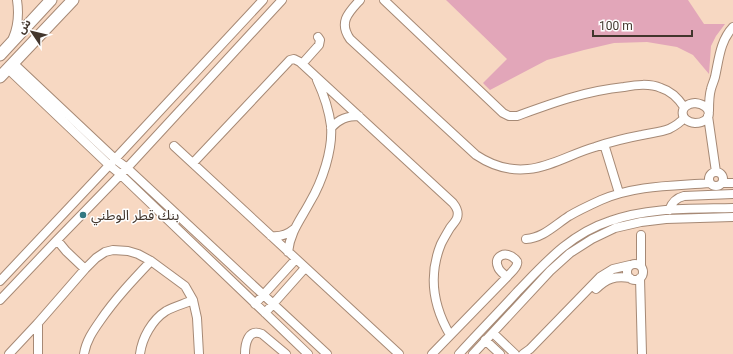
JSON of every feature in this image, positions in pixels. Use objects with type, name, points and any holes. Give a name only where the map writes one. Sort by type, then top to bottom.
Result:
[{"type":"street","points":[[12,42],[18,19],[17,0]]},
{"type":"street","points":[[0,55],[51,0]]},
{"type":"street","points":[[73,0],[7,70],[112,162],[120,174],[308,354]]},
{"type":"street","points":[[0,281],[263,0]]},
{"type":"street","points":[[1,298],[127,168],[282,0]]},
{"type":"street","points":[[360,0],[346,18],[345,29],[350,39],[470,150],[489,163],[512,169],[528,169],[544,166],[604,144],[665,130],[676,126],[684,118]]},
{"type":"street","points":[[384,0],[503,113],[509,116],[516,116],[577,95],[640,85],[656,86],[674,95],[684,107],[684,118],[689,122],[698,123],[706,120],[709,113],[706,106],[698,103],[689,104],[684,107]]},
{"type":"street","points":[[716,172],[709,113],[709,100],[720,49],[728,33],[733,27]]},
{"type":"street","points":[[302,64],[319,44],[320,40],[318,37]]},
{"type":"street","points":[[722,44],[733,39]]},
{"type":"street","points":[[193,163],[290,60],[297,60],[315,75],[456,207],[458,216],[439,249],[434,278],[434,290],[438,308],[450,335]]},
{"type":"street","points":[[288,252],[289,242],[294,229],[321,180],[329,152],[331,128],[329,114],[326,101],[315,75]]},
{"type":"street","points":[[331,128],[335,123],[346,117],[359,116]]},
{"type":"street","points":[[604,144],[619,193]]},
{"type":"street","points":[[174,146],[399,354]]},
{"type":"street","points":[[112,162],[127,168],[327,354]]},
{"type":"street","points":[[712,194],[711,184],[709,181],[711,174],[716,172],[723,176],[723,194]]},
{"type":"street","points":[[526,239],[541,235],[581,210],[602,199],[619,193],[640,189],[711,184],[717,187],[722,183],[733,183]]},
{"type":"street","points":[[669,210],[675,201],[684,196],[733,194]]},
{"type":"street","points":[[459,354],[544,264],[561,248],[580,235],[601,224],[625,216],[646,212],[733,208]]},
{"type":"street","points":[[473,354],[550,271],[581,245],[616,228],[641,222],[653,220],[733,217]]},
{"type":"street","points":[[271,236],[286,234],[294,229]]},
{"type":"street","points":[[641,235],[640,266],[643,271],[640,278],[642,354]]},
{"type":"street","points":[[57,240],[66,251],[86,268]]},
{"type":"street","points":[[9,354],[86,268],[96,258],[105,252],[112,250],[128,251],[138,254],[152,261],[185,286],[193,300],[197,318],[199,354]]},
{"type":"street","points":[[255,304],[296,259]]},
{"type":"street","points":[[84,354],[86,344],[93,331],[108,310],[121,293],[152,261]]},
{"type":"street","points":[[544,264],[550,271]]},
{"type":"street","points":[[523,354],[532,352],[613,269],[636,264],[640,266]]},
{"type":"street","points":[[630,265],[627,270],[630,278]]},
{"type":"street","points":[[265,313],[306,268]]},
{"type":"street","points":[[432,354],[507,277]]},
{"type":"street","points":[[601,280],[623,277],[635,280],[640,278]]},
{"type":"street","points":[[140,354],[149,328],[157,318],[170,309],[193,300]]},
{"type":"street","points":[[38,323],[38,354]]},
{"type":"street","points":[[245,354],[247,339],[254,333],[259,332],[286,354]]},
{"type":"street","points":[[493,333],[515,354]]},
{"type":"street","points":[[486,340],[500,354]]},
{"type":"shaded area","points":[[446,0],[688,0],[704,24],[725,24],[711,46],[709,74],[693,55],[677,47],[647,42],[614,43],[547,60],[490,90],[483,83],[507,59]]},
{"type":"place","name":"بنك قطر الوطني","points":[[83,215]]}]
